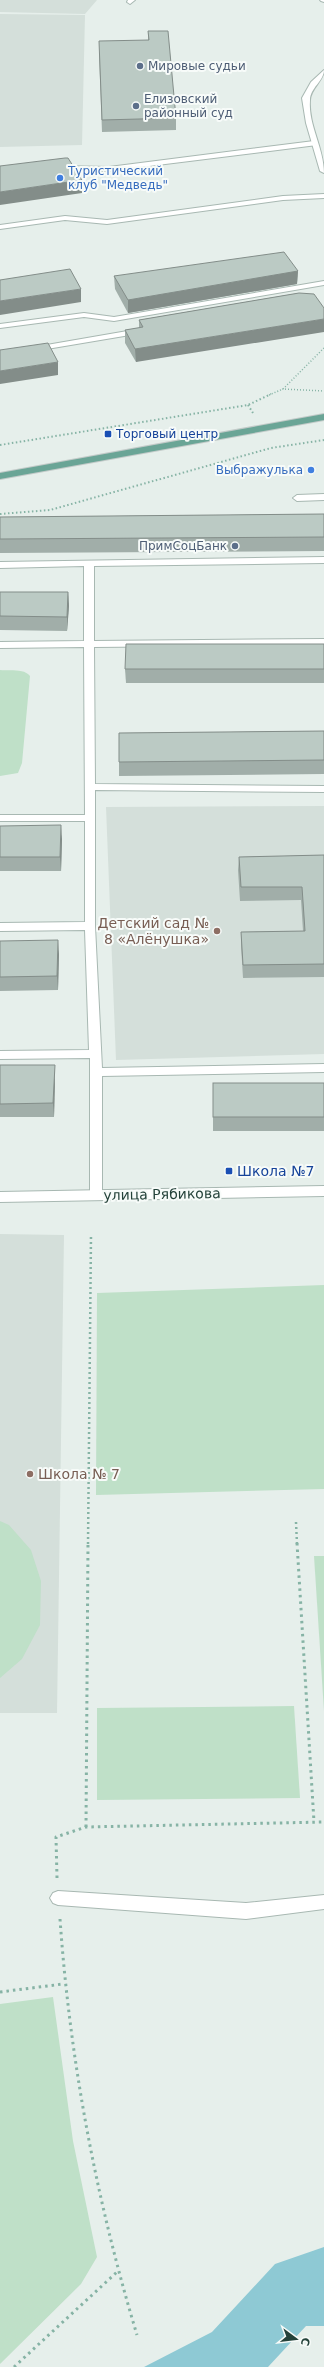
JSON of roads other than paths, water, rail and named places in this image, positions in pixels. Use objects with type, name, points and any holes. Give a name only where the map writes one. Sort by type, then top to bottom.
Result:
[{"type":"main road","points":[[0,476],[324,417]]},
{"type":"street","points":[[324,72],[317,78],[306,98],[314,142],[324,171]]},
{"type":"street","points":[[45,169],[65,167],[109,169],[314,142]]},
{"type":"street","points":[[0,227],[65,218],[107,222],[283,198],[324,196]]},
{"type":"street","points":[[0,326],[84,315],[114,319],[324,283]]},
{"type":"street","points":[[23,351],[145,330]]},
{"type":"street","points":[[297,498],[324,497]]},
{"type":"street","points":[[0,565],[324,560]]},
{"type":"street","points":[[89,563],[91,645],[90,926],[96,1072],[96,1196]]},
{"type":"street","points":[[0,645],[324,642]]},
{"type":"street","points":[[90,787],[324,789]]},
{"type":"street","points":[[0,818],[90,818]]},
{"type":"street","points":[[0,927],[90,926]]},
{"type":"street","points":[[0,1055],[95,1054]]},
{"type":"street","points":[[96,1072],[324,1068]]},
{"type":"street","name":"улица Рябикова","points":[[0,1197],[324,1191]]},
{"type":"street","points":[[58,1898],[246,1912],[324,1902]]},
{"type":"water","points":[[324,2247],[324,2326],[306,2326],[268,2367],[144,2367],[212,2332],[275,2264]]},
{"type":"place","name":"Мировые судьи","points":[[140,66]]},
{"type":"place","name":"Елизовский районный суд","points":[[136,106]]},
{"type":"place","name":"Туристический клуб \"Медведь\"","points":[[60,178]]},
{"type":"place","name":"Торговый центр","points":[[108,434]]},
{"type":"place","name":"Выбражулька","points":[[311,470]]},
{"type":"place","name":"ПримСоцБанк","points":[[235,546]]},
{"type":"place","name":"Детский сад № 8 «Алёнушка»","points":[[217,931]]},
{"type":"place","name":"Школа №7","points":[[229,1171]]},
{"type":"place","name":"Школа № 7","points":[[30,1474]]}]
